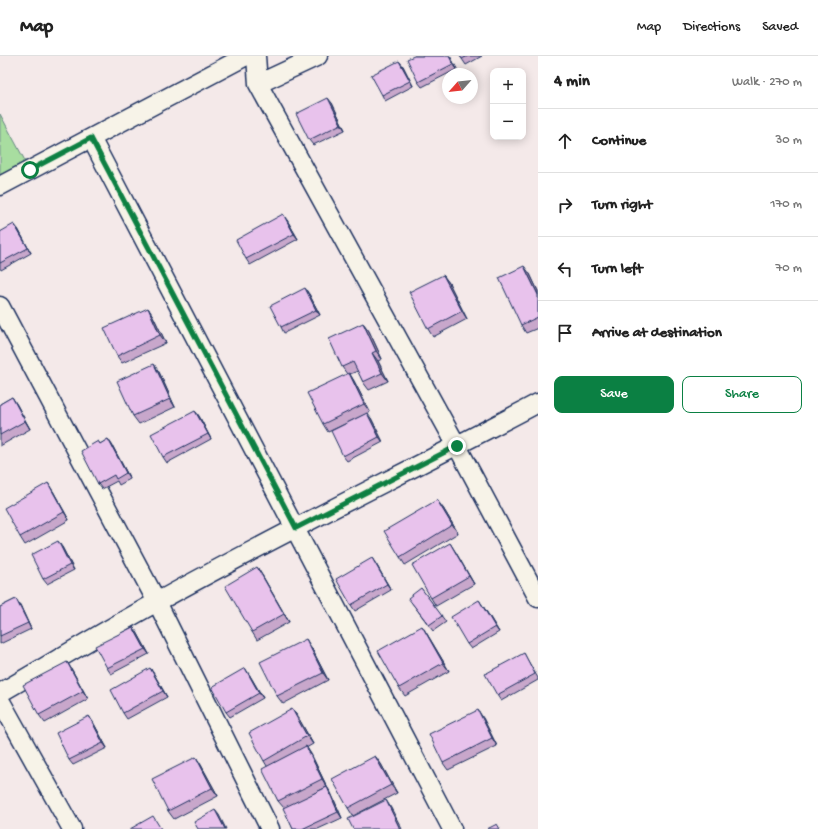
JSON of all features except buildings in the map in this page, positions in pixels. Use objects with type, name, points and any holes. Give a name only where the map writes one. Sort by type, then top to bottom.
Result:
[{"type":"street","points":[[0,186],[246,56]]},
{"type":"street","points":[[256,56],[258,84],[457,446],[538,598]]},
{"type":"street","points":[[258,84],[318,56]]},
{"type":"street","points":[[91,138],[452,829]]},
{"type":"street","points":[[0,306],[157,602],[270,829]]},
{"type":"street","points":[[0,693],[157,602],[296,528],[538,403]]},
{"type":"street","points":[[0,700],[72,829]]},
{"type":"green space","points":[[0,114],[30,170],[0,186]]},
{"type":"route","points":[[30,170],[91,138],[296,528],[457,446]]}]
